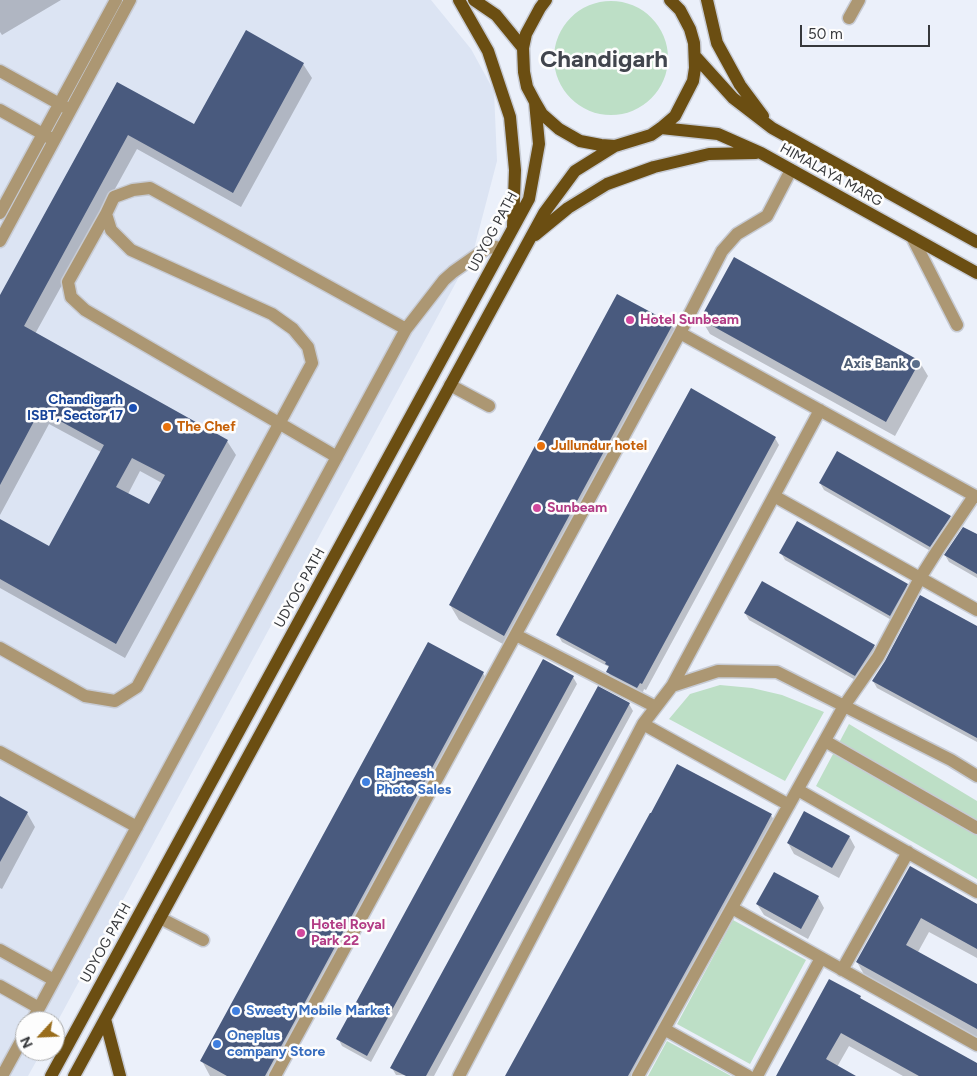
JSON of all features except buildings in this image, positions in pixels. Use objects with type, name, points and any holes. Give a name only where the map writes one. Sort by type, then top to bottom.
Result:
[{"type":"main road","points":[[459,0],[488,51],[510,117],[515,170],[513,229]]},
{"type":"main road","points":[[474,0],[496,15],[523,48]]},
{"type":"main road","points":[[546,0],[526,34],[523,48],[527,87],[542,114],[558,129],[580,141],[615,146]]},
{"type":"main road","points":[[74,1076],[544,213],[575,171],[615,146],[651,135],[675,116],[693,81],[695,56],[690,28],[680,5],[670,0]]},
{"type":"main road","points":[[708,0],[717,44],[740,85],[772,128]]},
{"type":"main road","name":"HIMALAYA MARG","points":[[695,56],[733,98],[772,128],[977,242]]},
{"type":"main road","name":"UDYOG PATH","points":[[51,1076],[529,199],[539,144],[535,102]]},
{"type":"main road","name":"HIMALAYA MARG","points":[[662,128],[718,134],[761,153],[977,273]]},
{"type":"main road","points":[[529,240],[568,208],[607,184],[654,167],[709,154],[761,153]]},
{"type":"main road","points":[[105,1019],[120,1076]]},
{"type":"street","points":[[65,107],[116,0]]},
{"type":"street","points":[[0,214],[130,0]]},
{"type":"street","points":[[849,18],[859,0]]},
{"type":"street","points":[[0,71],[65,107]]},
{"type":"street","points":[[0,110],[48,137]]},
{"type":"street","points":[[0,241],[48,137]]},
{"type":"street","points":[[275,1076],[680,333],[722,251],[737,234],[767,216],[791,170]]},
{"type":"street","points":[[337,457],[85,310],[71,297],[68,282],[114,197],[133,190],[150,188],[406,329]]},
{"type":"street","points":[[0,648],[85,696],[115,701],[138,687],[312,363],[308,347],[292,330],[272,314],[130,250],[111,230],[106,214]]},
{"type":"street","points":[[912,237],[957,325]]},
{"type":"street","points":[[37,1011],[406,329],[452,272],[487,248],[502,248]]},
{"type":"street","points":[[638,1076],[844,706],[878,657],[937,550],[976,496],[680,333]]},
{"type":"street","points":[[450,385],[489,406]]},
{"type":"street","points":[[459,1076],[643,724],[672,686],[820,410]]},
{"type":"street","points":[[774,496],[977,610]]},
{"type":"street","points":[[516,635],[656,707]]},
{"type":"street","points":[[672,686],[718,671],[777,672],[977,776]]},
{"type":"street","points":[[643,724],[789,805]]},
{"type":"street","points":[[825,741],[977,828]]},
{"type":"street","points":[[0,752],[137,827]]},
{"type":"street","points":[[798,790],[977,892]]},
{"type":"street","points":[[842,970],[908,852]]},
{"type":"street","points":[[732,908],[977,1045]]},
{"type":"street","points":[[160,918],[204,940]]},
{"type":"street","points":[[0,950],[54,980]]},
{"type":"street","points":[[757,1076],[821,958]]},
{"type":"street","points":[[0,986],[39,1008]]},
{"type":"street","points":[[664,1029],[748,1076]]},
{"type":"street","points":[[2,1076],[15,1052]]},
{"type":"shaded area","points":[[0,0],[431,0],[471,49],[494,91],[497,161],[474,249],[63,1011],[15,1011],[15,1061],[36,1061],[28,1076],[0,1076]]},
{"type":"green space","points":[[611,1],[633,5],[651,18],[664,36],[668,58],[664,80],[651,98],[633,111],[611,115],[589,111],[571,98],[558,80],[554,58],[558,36],[571,18],[589,5]]},
{"type":"green space","points":[[720,685],[752,688],[782,695],[824,712],[785,781],[669,719],[690,694]]},
{"type":"green space","points":[[849,724],[977,801],[977,879],[816,786]]},
{"type":"green space","points":[[733,920],[806,960],[750,1064],[677,1024]]},
{"type":"green space","points":[[667,1041],[731,1076],[648,1076]]},
{"type":"place","name":"Hotel Sunbeam","points":[[630,320]]},
{"type":"place","name":"Axis Bank","points":[[916,364]]},
{"type":"place","name":"Chandigarh ISBT, Sector 17","points":[[133,408]]},
{"type":"place","name":"The Chef","points":[[167,427]]},
{"type":"place","name":"Jullundur hotel","points":[[541,446]]},
{"type":"place","name":"Sunbeam","points":[[537,508]]},
{"type":"place","name":"Rajneesh Photo Sales","points":[[366,782]]},
{"type":"place","name":"Hotel Royal Park 22","points":[[301,933]]},
{"type":"place","name":"Sweety Mobile Market","points":[[236,1011]]},
{"type":"place","name":"Oneplus company Store","points":[[217,1044]]},
{"type":"district","name":"Chandigarh","points":[[604,60]]}]
